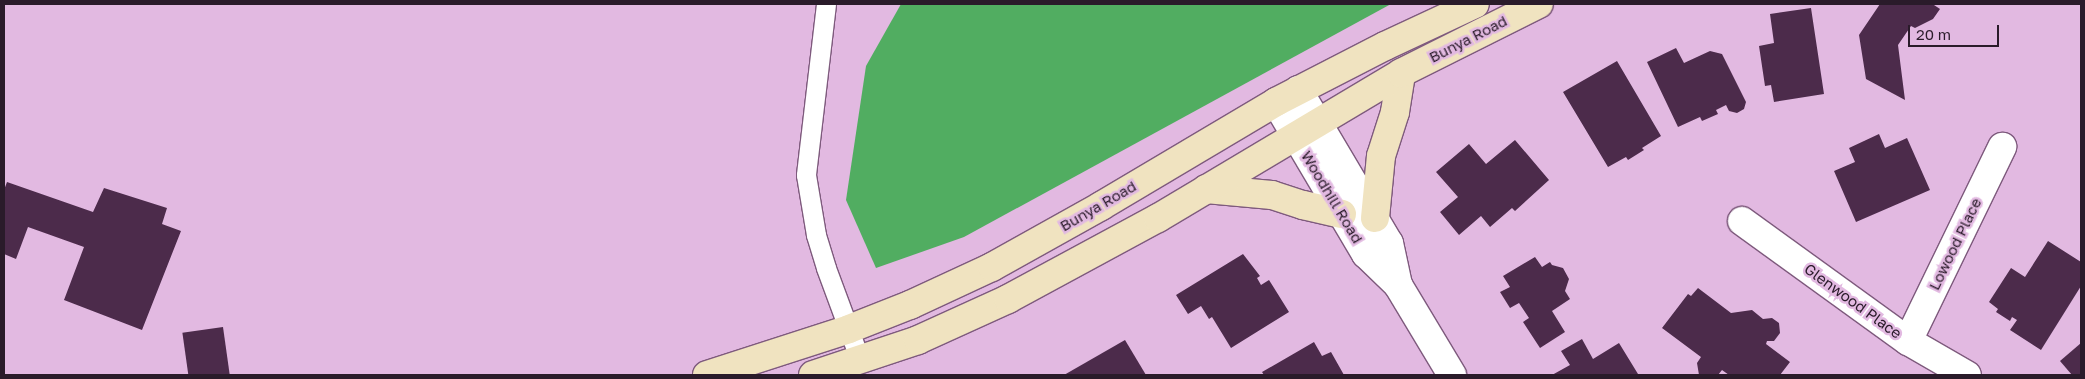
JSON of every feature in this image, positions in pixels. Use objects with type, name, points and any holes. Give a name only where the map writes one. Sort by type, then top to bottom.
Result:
[{"type":"main road","name":"Bunya Road","points":[[707,375],[849,329],[910,305],[992,267],[1101,206],[1287,96],[1385,46],[1475,4]]},
{"type":"main road","name":"Bunya Road","points":[[813,375],[918,340],[1008,299],[1118,241],[1401,73],[1539,4]]},
{"type":"main road","points":[[1375,218],[1382,156],[1395,112],[1401,73]]},
{"type":"main road","points":[[1206,189],[1272,195],[1302,205],[1342,214]]},
{"type":"street","name":"Woodhill Road","points":[[1287,96],[1307,129],[1375,218],[1389,242],[1398,285]]},
{"type":"street","name":"Woodhill Road","points":[[1307,129],[1342,214],[1366,254],[1398,285],[1452,375]]},
{"type":"street","name":"Lowood Place","points":[[1908,341],[2002,147]]},
{"type":"street","name":"Glenwood Place","points":[[1742,221],[1908,341],[1967,375]]},
{"type":"lane","points":[[826,4],[806,175],[816,236],[860,360]]},
{"type":"green space","points":[[901,4],[1391,4],[964,237],[876,268],[846,200],[866,66]]},
{"type":"building","points":[[1880,4],[1935,4],[1940,9],[1933,19],[1915,28],[1911,26],[1898,45],[1905,100],[1866,79],[1859,35]]},
{"type":"building","points":[[1811,8],[1824,94],[1774,102],[1771,85],[1765,86],[1759,46],[1774,43],[1770,14]]},
{"type":"building","points":[[1676,48],[1684,63],[1710,51],[1722,54],[1746,102],[1744,109],[1737,113],[1729,111],[1726,105],[1716,110],[1718,114],[1702,121],[1700,117],[1678,127],[1647,62]]},
{"type":"building","points":[[1617,61],[1661,136],[1628,160],[1626,157],[1608,167],[1563,92]]},
{"type":"building","points":[[1879,134],[1885,148],[1907,138],[1930,190],[1856,222],[1834,171],[1855,162],[1849,148]]},
{"type":"building","points":[[1515,140],[1549,180],[1515,211],[1512,208],[1490,227],[1481,216],[1459,235],[1440,212],[1458,197],[1436,172],[1469,144],[1486,164]]},
{"type":"building","points":[[7,182],[93,212],[104,188],[167,208],[162,224],[181,231],[142,330],[64,300],[84,247],[28,227],[16,259],[4,254],[4,190]]},
{"type":"building","points":[[2048,241],[2081,262],[2081,286],[2041,350],[2010,330],[2017,320],[2012,317],[2010,321],[1996,312],[1998,309],[1989,302],[2011,268],[2025,277]]},
{"type":"building","points":[[1243,254],[1260,276],[1257,278],[1261,285],[1269,280],[1289,312],[1231,348],[1212,317],[1209,319],[1201,306],[1188,314],[1176,295]]},
{"type":"building","points":[[1535,257],[1542,267],[1550,262],[1552,265],[1563,268],[1569,279],[1565,291],[1570,299],[1552,311],[1565,332],[1540,348],[1523,322],[1529,318],[1519,303],[1510,308],[1500,292],[1510,287],[1503,276]]},
{"type":"building","points":[[1698,288],[1731,313],[1752,310],[1763,319],[1772,318],[1779,323],[1780,333],[1774,341],[1767,341],[1766,344],[1790,362],[1780,375],[1729,375],[1722,370],[1718,375],[1699,375],[1697,363],[1701,357],[1662,328],[1688,294],[1691,296]]},
{"type":"building","points":[[223,327],[230,375],[188,375],[182,333]]},
{"type":"building","points":[[1582,339],[1593,359],[1619,343],[1638,374],[1552,375],[1570,365],[1561,351]]},
{"type":"building","points":[[1125,340],[1146,375],[1064,375]]},
{"type":"building","points":[[1314,342],[1322,356],[1331,352],[1344,375],[1264,375],[1262,372]]},
{"type":"building","points":[[2081,343],[2081,375],[2072,375],[2060,361]]}]
